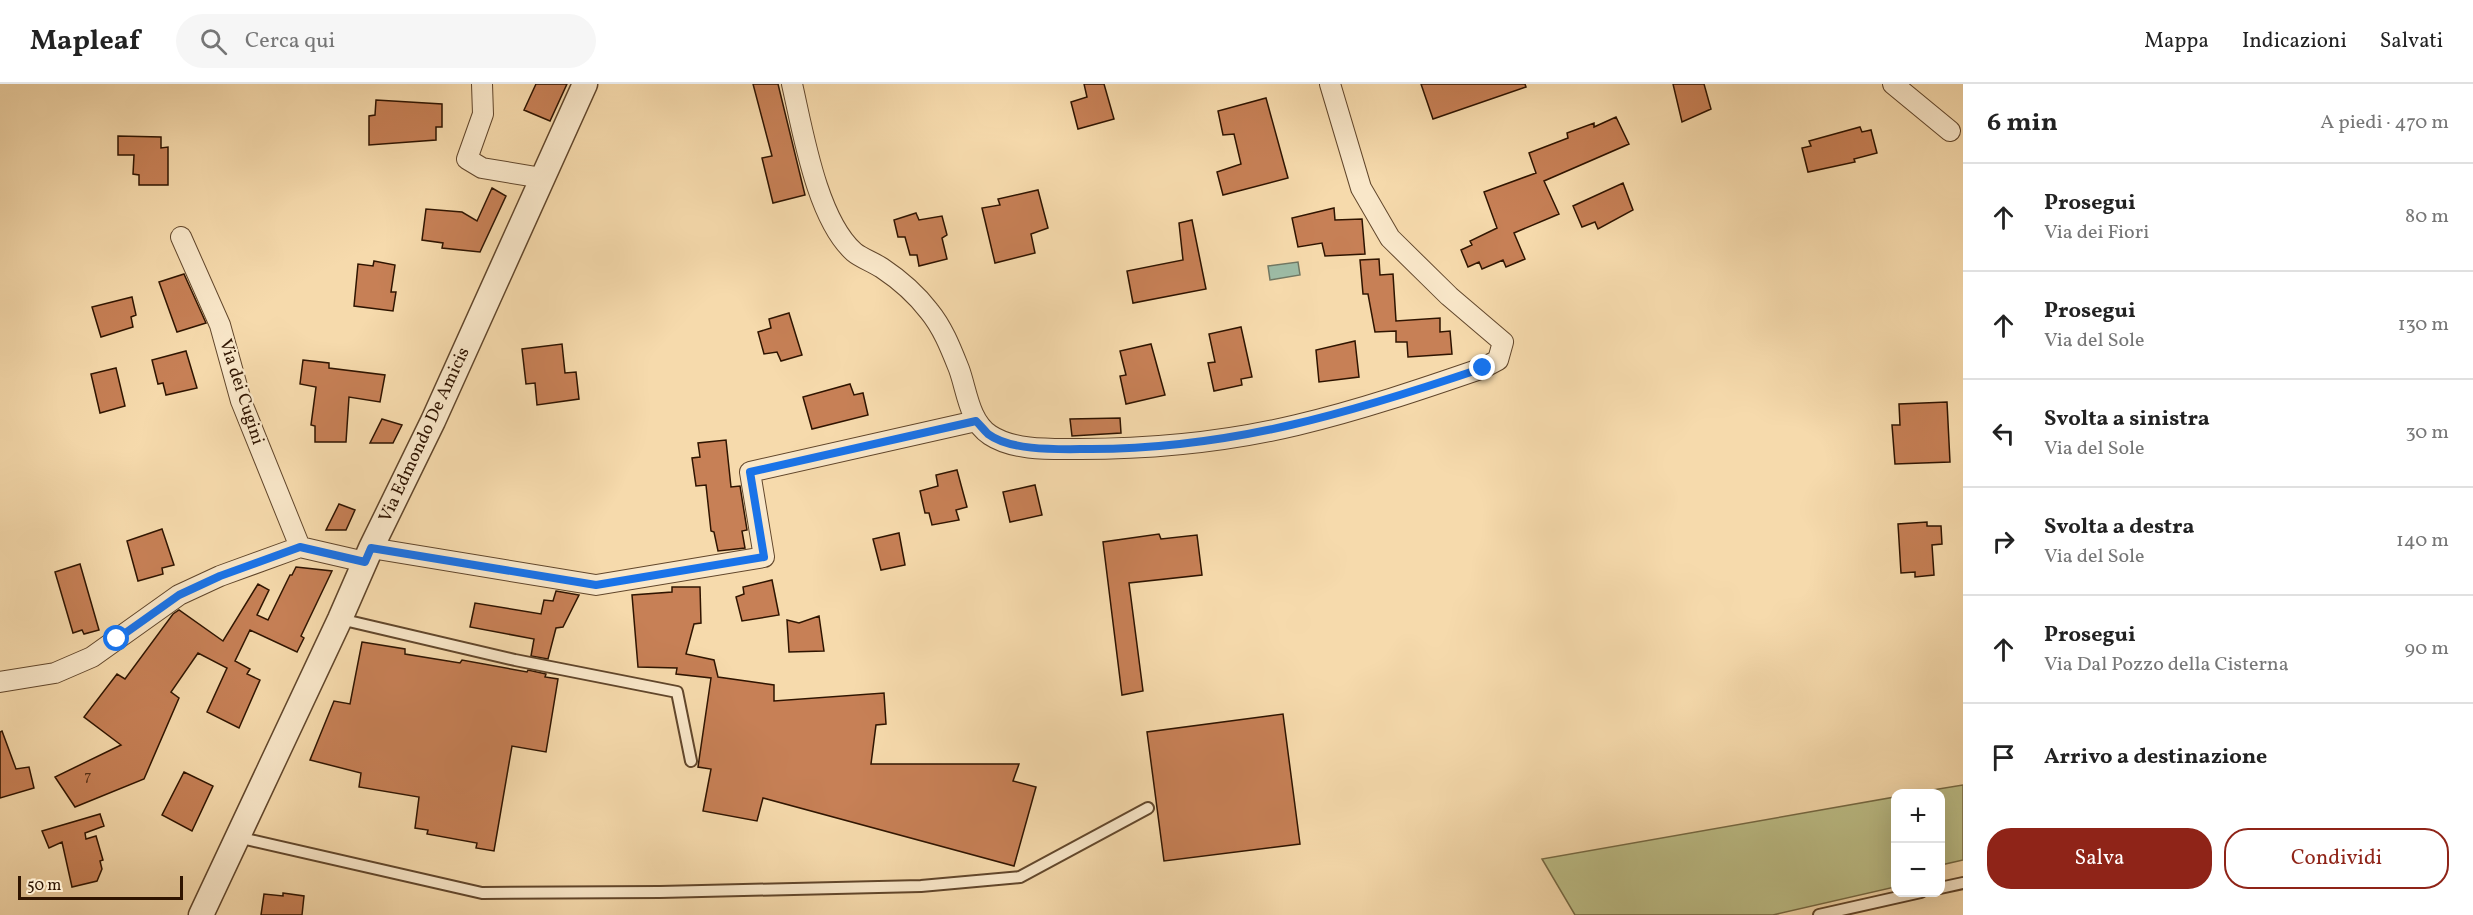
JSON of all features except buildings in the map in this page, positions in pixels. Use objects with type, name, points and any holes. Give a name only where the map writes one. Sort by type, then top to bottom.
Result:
[{"type":"street","points":[[482,84],[483,114],[467,159],[482,168],[542,178]]},
{"type":"street","name":"Via Edmondo De Amicis","points":[[201,915],[368,555],[433,421],[585,84]]},
{"type":"street","points":[[792,84],[821,202],[837,232],[854,252],[882,268],[913,291],[932,314],[959,370],[976,421],[989,435],[1012,444],[1060,449],[1137,449],[1295,426],[1383,402],[1483,368],[1498,360],[1503,342],[1449,296],[1390,238],[1362,188],[1330,84]]},
{"type":"street","points":[[1893,84],[1950,131]]},
{"type":"street","name":"Via dei Cugini","points":[[181,237],[220,324],[241,402],[300,547]]},
{"type":"street","points":[[0,682],[55,673],[92,657],[179,595],[220,576],[300,547],[596,585],[764,557],[750,472],[976,421]]},
{"type":"lane","points":[[340,619],[515,660],[677,692],[691,761]]},
{"type":"lane","points":[[237,837],[482,893],[660,892],[921,886],[1020,877],[1148,808]]},
{"type":"lane","points":[[1945,887],[1963,883]]},
{"type":"lane","points":[[1819,915],[1899,897]]},
{"type":"green space","points":[[1963,785],[1963,860],[1945,864],[1945,789],[1938,789]]},
{"type":"green space","points":[[1891,798],[1891,888],[1773,915],[1575,915],[1542,859]]},
{"type":"shaded area","points":[[1298,262],[1300,275],[1270,280],[1268,266]]},
{"type":"route","points":[[117,639],[179,595],[220,576],[300,547],[365,562],[371,548],[596,585],[764,557],[750,472],[976,421],[989,435],[1012,444],[1060,449],[1137,449],[1204,441],[1295,426],[1383,402],[1483,368]]}]
